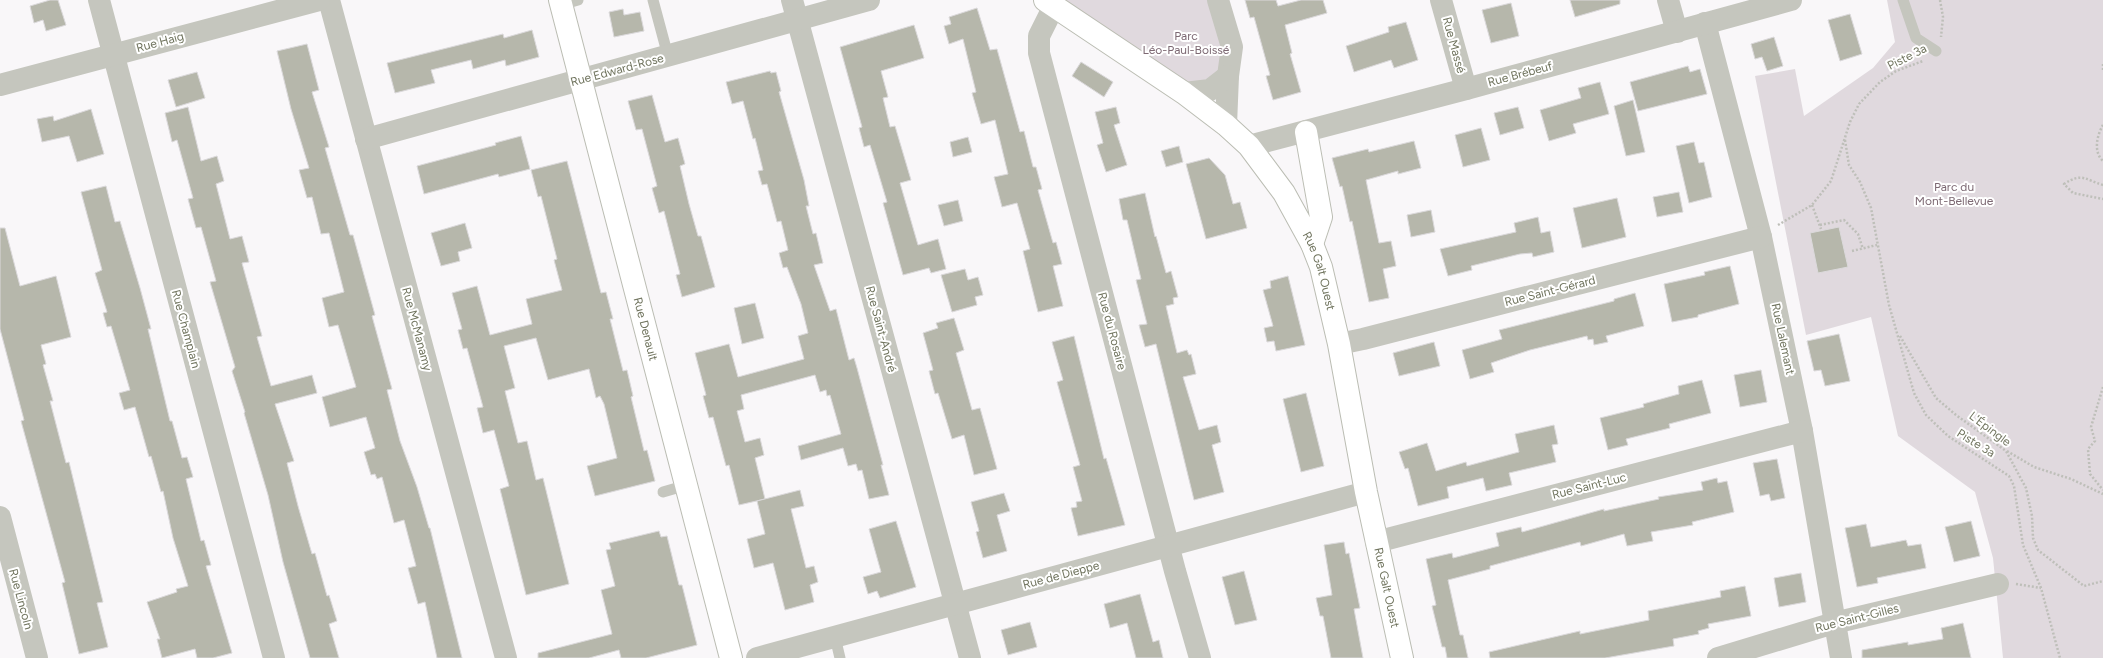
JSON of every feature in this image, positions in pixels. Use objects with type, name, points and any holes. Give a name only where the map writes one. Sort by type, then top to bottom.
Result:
[{"type":"main road","name":"Rue Denault","points":[[566,2],[582,79],[731,658]]},
{"type":"main road","name":"Rue Galt Ouest","points":[[1049,3],[1184,93],[1226,125],[1249,146],[1284,193],[1312,244],[1321,267],[1339,344],[1376,542],[1402,658]]},
{"type":"main road","points":[[1306,132],[1321,217],[1312,244]]},
{"type":"street","name":"Rue Champlain","points":[[99,0],[274,658]]},
{"type":"street","name":"Rue Haig","points":[[0,84],[319,0]]},
{"type":"street","name":"Rue McManamy","points":[[328,0],[506,658]]},
{"type":"street","name":"Rue Edward-Rose","points":[[366,139],[668,56],[795,10],[868,0]]},
{"type":"street","points":[[1218,0],[1232,47],[1228,76],[1226,125]]},
{"type":"street","name":"Rue Massé","points":[[1441,0],[1466,89]]},
{"type":"street","points":[[1668,0],[1677,32]]},
{"type":"street","name":"Rue Brébeuf","points":[[1249,146],[1466,89],[1791,0]]},
{"type":"street","name":"Rue du Rosaire","points":[[1049,3],[1039,36],[1039,53],[1200,658]]},
{"type":"street","name":"Rue Saint-André","points":[[795,10],[948,574],[954,604],[970,658]]},
{"type":"street","name":"Rue Lalemant","points":[[1705,23],[1761,236],[1802,431],[1841,658]]},
{"type":"street","points":[[1184,93],[1210,90],[1228,76]]},
{"type":"street","name":"Rue Saint-Gérard","points":[[1339,344],[1761,236]]},
{"type":"street","name":"Rue Saint-Luc","points":[[1376,542],[1802,431]]},
{"type":"street","name":"Rue de Dieppe","points":[[757,658],[1366,492]]},
{"type":"street","name":"Rue Lincoln","points":[[0,517],[36,658]]},
{"type":"street","name":"Rue Saint-Gilles","points":[[1718,658],[1834,623],[1998,584]]},
{"type":"lane","points":[[653,0],[668,56]]},
{"type":"lane","points":[[1903,0],[1907,17],[1916,38],[1936,52]]},
{"type":"lane","points":[[663,492],[687,486]]},
{"type":"lane","points":[[835,637],[840,658]]},
{"type":"path","name":"Piste 3a","points":[[1812,205],[1831,181],[1850,122],[1859,104],[1880,82],[1896,71],[1924,60],[1936,52],[1941,35],[1943,17],[1940,0]]},
{"type":"path","points":[[2103,64],[2103,72]]},
{"type":"path","points":[[2103,125],[2096,143],[2100,158],[2103,161]]},
{"type":"path","name":"Piste 3a","points":[[1845,140],[1849,164],[1860,182],[1871,208],[1876,245],[1889,305],[1898,332],[1914,393],[1926,415],[1948,436],[2009,476],[2014,486],[2023,545],[2041,588],[2060,658]]},
{"type":"path","points":[[2103,184],[2089,178],[2073,178],[2064,184],[2073,193],[2103,199]]},
{"type":"path","points":[[1761,236],[1812,205],[1820,227],[1844,220],[1858,234],[1863,249]]},
{"type":"path","points":[[1852,251],[1876,245]]},
{"type":"path","name":"L'Épingle","points":[[1898,332],[1936,398],[1956,415],[2006,451],[2026,488],[2032,516],[2032,538],[2038,550],[2084,586],[2103,581]]},
{"type":"path","points":[[2103,387],[2092,427],[2095,441],[2088,449],[2090,474],[2103,490]]},
{"type":"path","points":[[2006,451],[2034,467],[2071,479],[2103,494]]},
{"type":"path","points":[[2022,585],[2041,588]]},
{"type":"green space","name":"Parc Léo-Paul-Boissé","points":[[1061,0],[1218,0],[1228,76],[1184,93]]},
{"type":"green space","name":"Parc du Mont-Bellevue","points":[[1887,0],[2103,0],[2103,658],[2003,658],[1993,558],[1975,492],[1898,436],[1871,317],[1806,335],[1755,76],[1795,69],[1804,116],[1873,68],[1895,42]]},
{"type":"building","points":[[50,0],[58,0],[66,25],[46,31],[43,20],[34,23],[30,6]]},
{"type":"building","points":[[1245,0],[1276,0],[1278,6],[1301,0],[1323,0],[1327,13],[1285,25],[1292,53],[1290,54],[1301,92],[1273,100],[1266,76],[1270,75],[1254,17],[1250,18]]},
{"type":"building","points":[[1570,0],[1620,0],[1620,4],[1575,17]]},
{"type":"building","points":[[1511,3],[1519,36],[1491,43],[1482,10]]},
{"type":"building","points":[[977,8],[990,50],[997,49],[1020,132],[1024,131],[1033,167],[1036,167],[1042,189],[1038,190],[1053,243],[1056,242],[1062,264],[1053,266],[1063,306],[1038,312],[1023,251],[1030,249],[1017,203],[1002,207],[994,177],[1008,174],[995,120],[981,124],[972,93],[976,92],[963,39],[949,44],[944,26],[951,24],[949,17]]},
{"type":"building","points":[[623,9],[624,15],[640,12],[644,31],[614,37],[609,12]]},
{"type":"building","points":[[1850,14],[1862,54],[1840,61],[1828,20]]},
{"type":"building","points":[[1406,22],[1418,60],[1394,68],[1391,60],[1354,72],[1346,46],[1389,32],[1388,27]]},
{"type":"building","points":[[914,25],[924,58],[881,71],[888,97],[883,98],[890,127],[895,126],[911,180],[900,183],[918,245],[938,239],[946,269],[931,273],[929,268],[903,275],[883,203],[887,202],[870,145],[864,147],[859,128],[862,127],[840,47]]},
{"type":"building","points":[[532,30],[539,57],[506,66],[505,60],[473,69],[471,60],[431,70],[435,83],[395,93],[387,63],[503,34],[504,38]]},
{"type":"building","points":[[1774,37],[1783,66],[1767,71],[1762,57],[1755,59],[1751,44]]},
{"type":"building","points":[[307,44],[319,90],[312,92],[329,147],[325,148],[350,235],[353,235],[375,315],[372,316],[392,389],[387,390],[400,441],[430,528],[462,658],[437,658],[425,602],[418,604],[408,568],[416,566],[404,520],[394,523],[382,477],[377,479],[375,474],[371,475],[364,452],[375,448],[366,417],[330,427],[322,397],[356,387],[338,325],[329,327],[322,298],[344,292],[329,233],[321,234],[312,197],[307,198],[299,170],[309,168],[291,109],[277,51]]},
{"type":"building","points":[[1081,62],[1113,82],[1104,97],[1072,76]]},
{"type":"building","points":[[1688,66],[1690,72],[1700,69],[1707,94],[1638,111],[1630,82]]},
{"type":"building","points":[[770,71],[771,73],[776,72],[781,91],[779,92],[804,180],[809,206],[806,206],[813,234],[816,233],[823,263],[814,265],[830,311],[836,309],[849,360],[854,358],[883,465],[881,465],[889,495],[869,499],[862,470],[858,471],[856,464],[848,466],[843,448],[801,460],[798,446],[841,434],[830,395],[827,396],[826,390],[820,392],[815,375],[741,395],[744,409],[737,411],[745,442],[760,438],[764,455],[755,458],[765,499],[739,505],[729,465],[726,466],[713,417],[709,418],[703,396],[706,395],[695,353],[729,344],[738,377],[804,359],[798,336],[808,333],[801,304],[787,267],[783,268],[779,253],[788,250],[781,221],[777,222],[767,184],[762,185],[758,171],[763,170],[755,138],[753,139],[743,101],[732,104],[726,82]]},
{"type":"building","points":[[197,72],[205,98],[176,107],[168,80]]},
{"type":"building","points":[[1600,82],[1609,114],[1573,124],[1576,133],[1549,141],[1540,110],[1581,98],[1578,88]]},
{"type":"building","points":[[652,95],[665,142],[678,138],[685,164],[680,166],[689,204],[698,236],[701,236],[715,287],[682,297],[676,275],[680,274],[664,211],[659,213],[652,188],[657,186],[642,129],[636,130],[628,101]]},
{"type":"building","points":[[1633,100],[1645,152],[1626,156],[1614,106]]},
{"type":"building","points":[[188,107],[201,161],[217,156],[224,181],[216,184],[230,239],[242,236],[249,262],[242,263],[262,336],[257,337],[271,386],[312,375],[317,393],[275,404],[294,461],[287,463],[298,506],[312,554],[315,553],[327,596],[329,595],[337,621],[329,624],[339,658],[310,658],[283,562],[268,495],[232,371],[235,367],[210,282],[216,281],[201,227],[196,228],[188,199],[193,198],[177,140],[172,142],[165,113]]},
{"type":"building","points":[[1116,107],[1120,123],[1114,125],[1127,165],[1106,172],[1097,145],[1103,143],[1095,112]]},
{"type":"building","points":[[1518,107],[1524,128],[1500,135],[1494,113]]},
{"type":"building","points":[[91,109],[104,154],[77,162],[69,136],[42,142],[37,119],[53,116],[54,121]]},
{"type":"building","points":[[1481,128],[1490,160],[1463,167],[1455,135]]},
{"type":"building","points":[[521,136],[530,169],[499,177],[498,174],[424,194],[417,166],[496,145],[495,143]]},
{"type":"building","points":[[968,137],[972,152],[953,157],[950,142]]},
{"type":"building","points":[[1414,141],[1421,168],[1398,174],[1398,171],[1366,180],[1379,243],[1391,241],[1396,266],[1383,269],[1389,298],[1369,302],[1352,221],[1350,222],[1342,186],[1340,187],[1332,158],[1368,149],[1369,152]]},
{"type":"building","points":[[1694,142],[1699,163],[1704,162],[1712,197],[1689,203],[1676,146]]},
{"type":"building","points":[[1179,146],[1183,162],[1166,167],[1161,151]]},
{"type":"building","points":[[1209,158],[1225,175],[1233,204],[1240,202],[1247,228],[1206,239],[1186,164]]},
{"type":"building","points":[[567,161],[601,293],[606,292],[613,319],[610,319],[623,371],[627,370],[633,396],[631,397],[644,451],[647,450],[655,481],[595,496],[587,466],[617,458],[604,404],[600,396],[596,398],[589,369],[548,380],[536,338],[504,346],[515,388],[505,391],[518,443],[527,441],[536,480],[543,478],[569,584],[526,595],[500,489],[509,486],[494,430],[483,433],[477,408],[483,407],[467,348],[463,349],[458,330],[462,329],[452,293],[477,286],[490,335],[532,324],[526,299],[562,290],[554,260],[557,259],[541,196],[538,197],[531,170]]},
{"type":"building","points":[[106,186],[115,222],[120,221],[140,288],[151,329],[148,329],[170,421],[172,421],[182,458],[187,457],[193,477],[186,479],[201,541],[204,540],[211,565],[206,566],[232,653],[213,658],[197,658],[195,649],[162,658],[157,639],[160,639],[147,602],[177,592],[176,589],[188,586],[173,538],[163,491],[161,492],[151,456],[149,457],[135,407],[124,410],[119,393],[130,390],[111,326],[107,327],[103,313],[107,312],[95,273],[102,270],[81,192]]},
{"type":"building","points":[[1679,192],[1683,212],[1657,217],[1653,197]]},
{"type":"building","points":[[1145,193],[1155,237],[1156,236],[1166,273],[1171,271],[1178,297],[1173,298],[1174,304],[1166,306],[1177,353],[1187,350],[1189,355],[1191,354],[1196,374],[1183,377],[1199,430],[1217,425],[1221,442],[1212,445],[1224,492],[1194,500],[1156,344],[1145,347],[1139,325],[1147,324],[1136,280],[1141,279],[1127,220],[1123,220],[1119,199]]},
{"type":"building","points":[[1617,198],[1626,237],[1582,248],[1573,208]]},
{"type":"building","points":[[958,200],[963,221],[944,226],[938,205]]},
{"type":"building","points":[[1431,210],[1435,232],[1411,237],[1407,215]]},
{"type":"building","points":[[1538,217],[1541,233],[1550,231],[1554,252],[1533,257],[1532,253],[1520,254],[1471,266],[1472,270],[1448,276],[1440,249],[1516,232],[1514,223]]},
{"type":"building","points":[[465,223],[472,248],[458,252],[460,261],[441,266],[431,233]]},
{"type":"building","points":[[1839,227],[1848,267],[1818,273],[1810,233]]},
{"type":"building","points":[[0,228],[5,228],[20,286],[56,276],[71,337],[41,345],[46,364],[43,365],[53,401],[50,401],[66,463],[69,462],[103,602],[97,603],[108,647],[79,654],[62,583],[65,582],[21,421],[24,420],[0,329]]},
{"type":"building","points":[[1730,266],[1739,304],[1698,315],[1698,317],[1672,322],[1664,284],[1705,275],[1704,272]]},
{"type":"building","points":[[965,269],[968,280],[978,277],[983,295],[975,297],[977,305],[952,312],[941,275]]},
{"type":"building","points":[[1288,276],[1305,345],[1276,351],[1274,341],[1267,342],[1264,328],[1273,326],[1263,290],[1271,288],[1270,281]]},
{"type":"building","points":[[1635,293],[1644,326],[1606,336],[1608,342],[1594,345],[1593,339],[1588,340],[1587,336],[1530,350],[1491,363],[1494,372],[1470,379],[1462,350],[1502,339],[1499,330],[1614,301],[1614,299]]},
{"type":"building","points":[[755,303],[764,338],[742,344],[734,308]]},
{"type":"building","points":[[954,318],[964,350],[956,353],[972,410],[980,408],[997,469],[974,475],[964,435],[952,439],[938,393],[935,394],[929,371],[933,370],[923,333],[938,328],[936,323]]},
{"type":"building","points":[[1839,334],[1850,381],[1825,386],[1821,370],[1814,371],[1807,341]]},
{"type":"building","points":[[1074,336],[1104,459],[1106,458],[1125,525],[1078,536],[1071,508],[1077,507],[1076,502],[1082,501],[1073,467],[1080,465],[1057,382],[1063,380],[1052,342]]},
{"type":"building","points":[[1434,342],[1440,366],[1399,376],[1393,353]]},
{"type":"building","points":[[1761,370],[1767,402],[1740,407],[1734,375]]},
{"type":"building","points":[[1702,380],[1711,413],[1669,424],[1670,428],[1626,439],[1628,445],[1608,450],[1600,418],[1644,407],[1643,404],[1679,394],[1678,386]]},
{"type":"building","points":[[1306,393],[1324,466],[1301,472],[1283,399]]},
{"type":"building","points":[[1554,425],[1558,444],[1552,445],[1556,462],[1509,473],[1512,485],[1486,491],[1483,478],[1447,487],[1449,498],[1418,506],[1408,468],[1405,469],[1399,452],[1427,443],[1436,471],[1466,462],[1467,466],[1519,452],[1515,434]]},
{"type":"building","points":[[1777,459],[1785,498],[1771,501],[1769,494],[1760,496],[1753,463]]},
{"type":"building","points":[[1717,478],[1718,483],[1727,481],[1734,512],[1692,522],[1693,525],[1651,532],[1653,541],[1627,546],[1624,534],[1581,546],[1580,542],[1490,566],[1490,569],[1448,580],[1460,635],[1463,635],[1468,658],[1447,658],[1445,647],[1442,647],[1432,606],[1436,605],[1426,559],[1452,553],[1453,558],[1499,546],[1496,533],[1521,527],[1522,532],[1604,509],[1604,511],[1659,499],[1658,497],[1703,490],[1701,482]]},
{"type":"building","points":[[800,490],[804,506],[791,509],[806,568],[814,566],[818,582],[810,585],[814,602],[785,610],[773,563],[754,568],[747,539],[765,534],[757,501]]},
{"type":"building","points":[[1004,493],[1010,511],[997,515],[1007,551],[983,558],[976,532],[979,531],[971,502]]},
{"type":"building","points":[[896,521],[916,587],[880,598],[877,591],[868,594],[863,577],[881,572],[869,529]]},
{"type":"building","points":[[1971,521],[1980,556],[1954,562],[1945,527]]},
{"type":"building","points":[[1866,524],[1871,547],[1906,540],[1908,546],[1921,544],[1926,568],[1877,578],[1878,583],[1857,587],[1845,528]]},
{"type":"building","points":[[659,531],[661,537],[667,536],[679,585],[682,585],[697,645],[646,658],[621,658],[619,650],[589,658],[538,658],[538,653],[612,634],[601,590],[615,586],[606,550],[611,549],[609,543]]},
{"type":"building","points":[[1344,542],[1346,554],[1349,553],[1360,608],[1354,609],[1363,658],[1331,658],[1323,616],[1320,616],[1316,598],[1332,595],[1324,545]]},
{"type":"building","points":[[1244,571],[1257,620],[1235,625],[1222,577]]},
{"type":"building","points":[[1801,573],[1806,602],[1779,607],[1774,578]]},
{"type":"building","points":[[1745,586],[1751,616],[1708,624],[1709,628],[1698,631],[1699,634],[1673,639],[1674,646],[1605,658],[1490,658],[1489,652],[1580,631],[1580,634],[1649,620],[1648,611],[1721,597],[1720,591]]},
{"type":"building","points":[[1140,594],[1153,642],[1159,640],[1163,658],[1136,658],[1127,623],[1110,628],[1104,604]]},
{"type":"building","points":[[1030,622],[1037,647],[1008,655],[1001,630]]},
{"type":"building","points":[[1963,623],[1971,658],[1862,658],[1862,650],[1908,642],[1908,645],[1943,639],[1941,628]]}]
